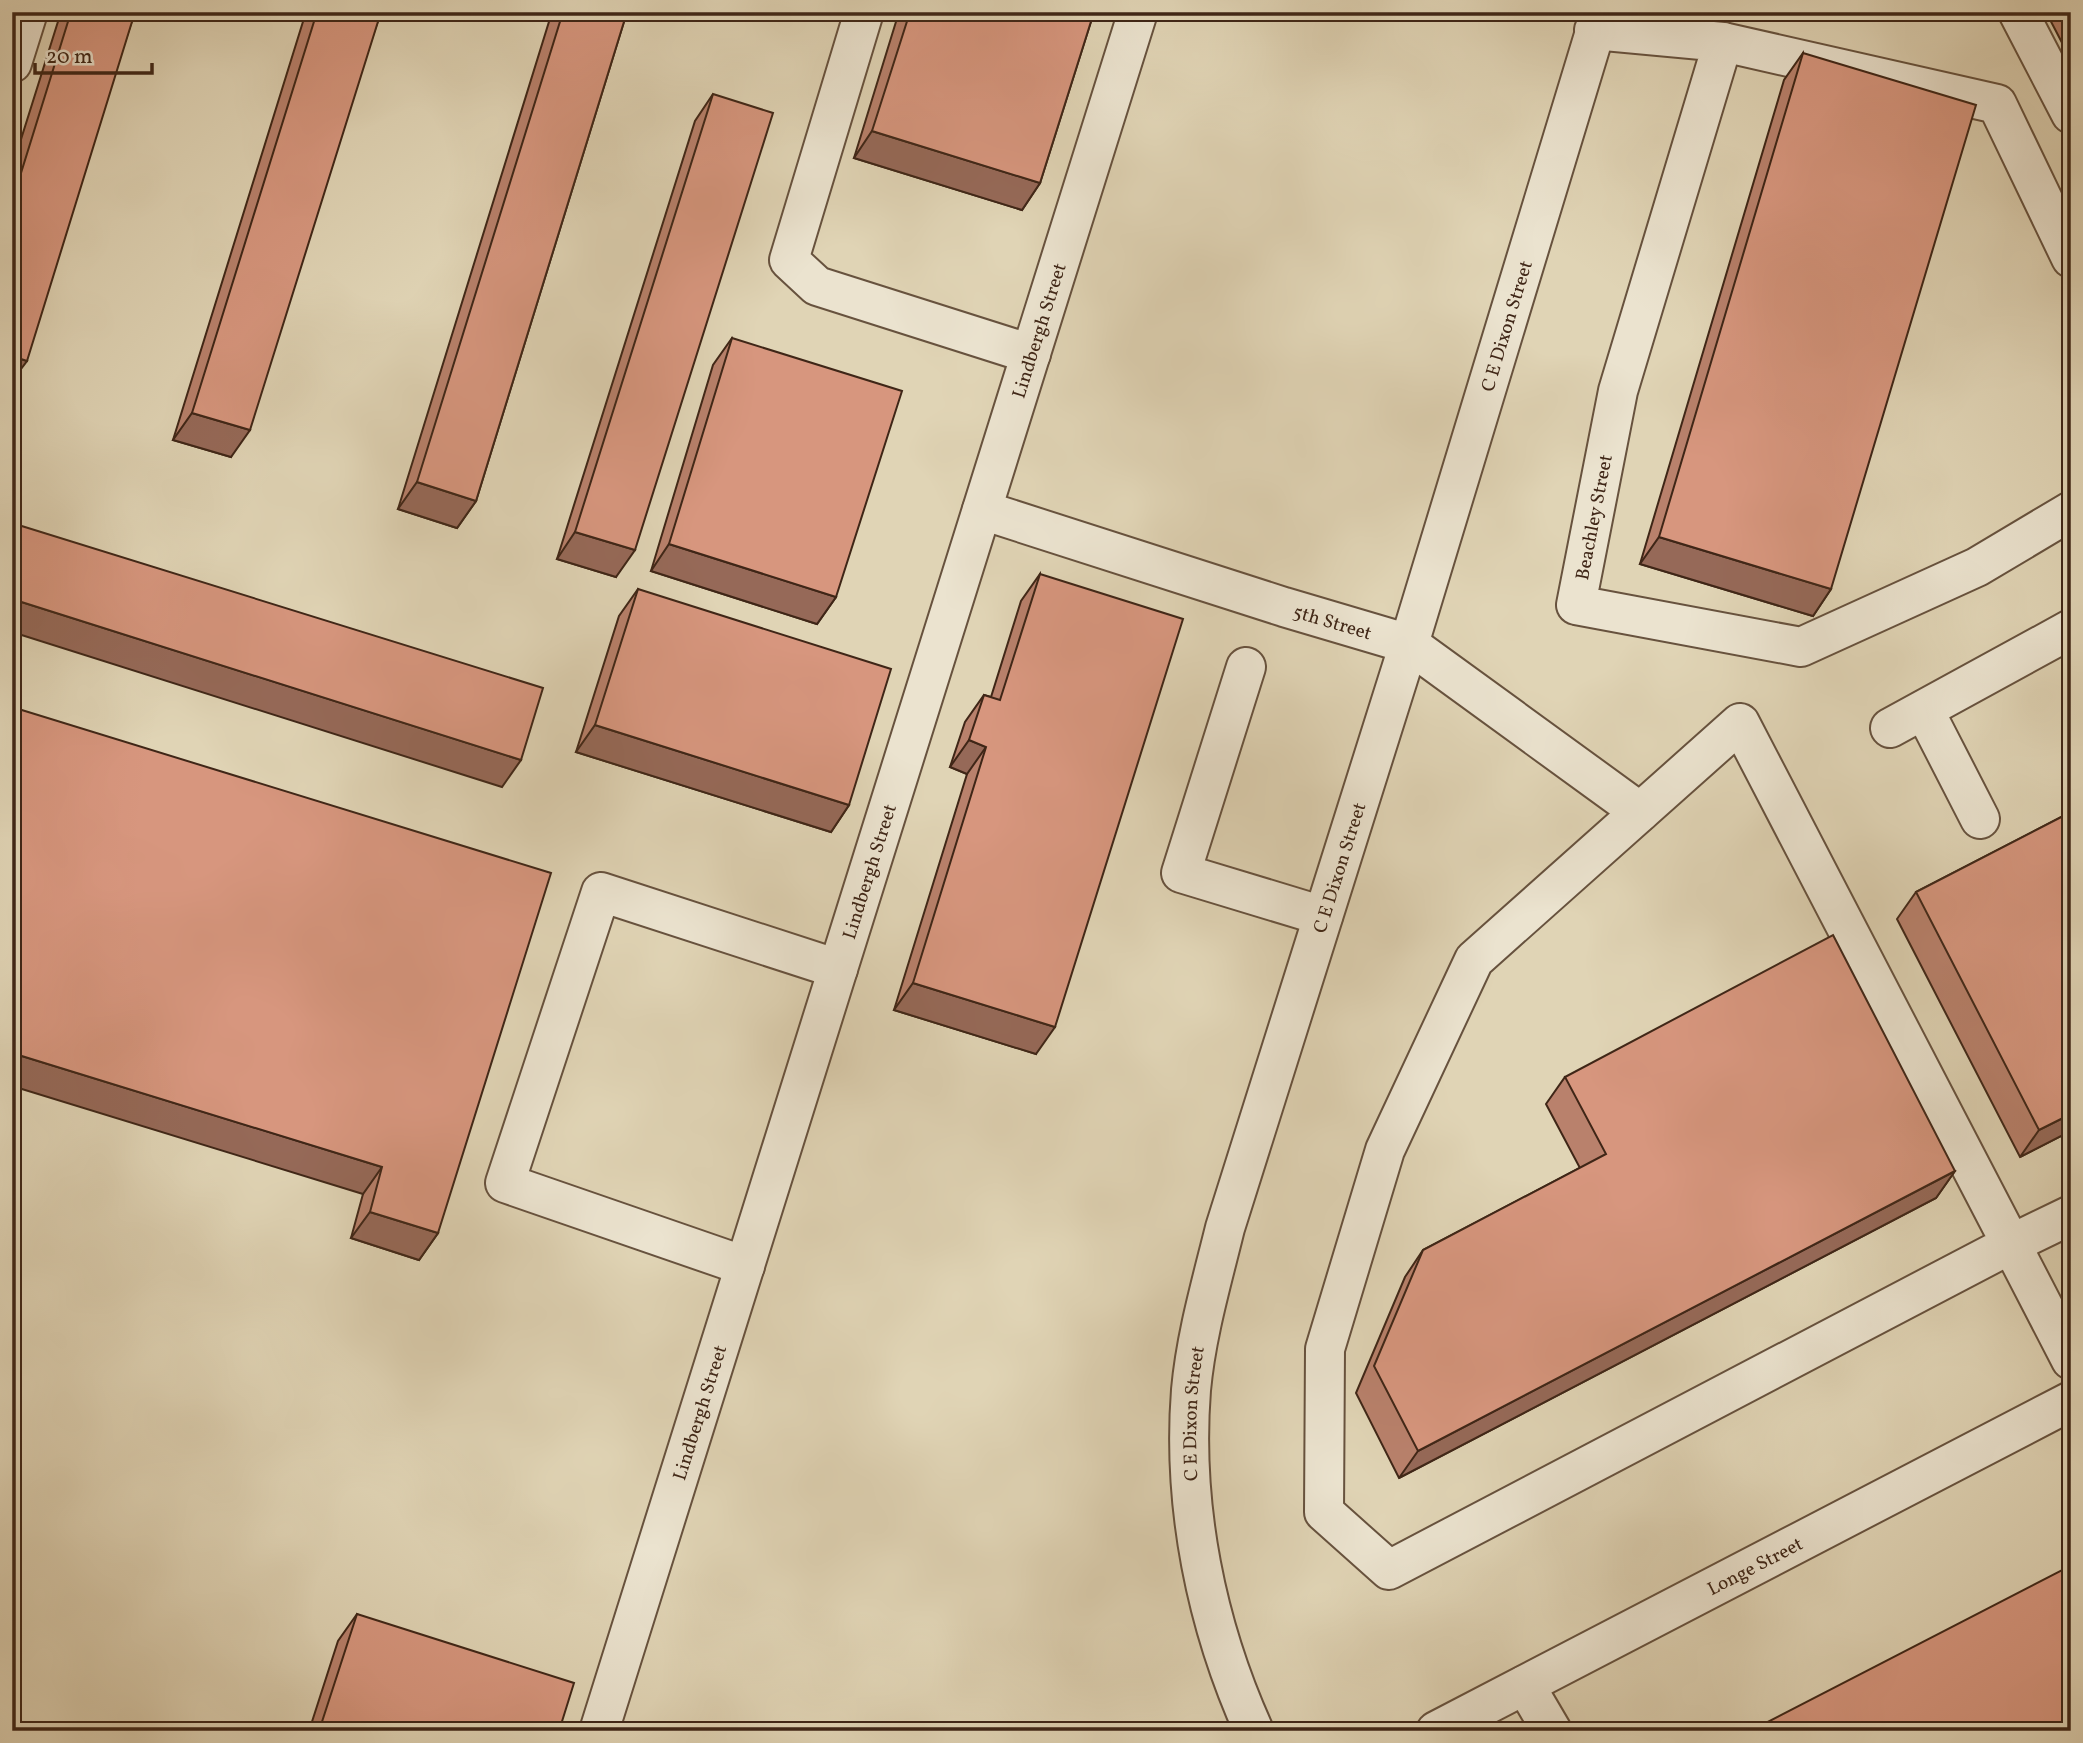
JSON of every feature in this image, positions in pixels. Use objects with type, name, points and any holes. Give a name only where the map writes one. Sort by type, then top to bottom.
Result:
[{"type":"street","points":[[12,63],[28,12]]},
{"type":"street","points":[[864,12],[789,260],[817,286],[1031,354]]},
{"type":"street","name":"Lindbergh Street","points":[[599,1731],[1138,12]]},
{"type":"street","points":[[2018,12],[2071,114]]},
{"type":"street","points":[[1598,21],[1723,42],[1997,104],[2071,258]]},
{"type":"street","name":"C E Dixon Street","points":[[1254,1731],[1237,1693],[1204,1584],[1190,1478],[1191,1389],[1202,1324],[1225,1228],[1409,644],[1598,21]]},
{"type":"street","name":"Beachley Street","points":[[1723,42],[1618,391],[1576,605],[1801,647],[1977,567],[2071,511]]},
{"type":"street","name":"5th Street","points":[[982,510],[1284,607],[1409,644],[1640,812]]},
{"type":"street","points":[[1889,728],[2071,629]]},
{"type":"street","points":[[1246,667],[1181,873],[1323,916]]},
{"type":"street","points":[[1924,710],[1980,819]]},
{"type":"street","points":[[2071,1215],[2011,1244],[1389,1570],[1324,1512],[1325,1349],[1385,1150],[1474,960],[1740,723],[2011,1244],[2071,1360]]},
{"type":"street","points":[[745,1266],[505,1183],[601,892],[838,969]]},
{"type":"street","name":"Longe Street","points":[[1436,1731],[2071,1401]]},
{"type":"street","points":[[1525,1685],[1552,1731]]},
{"type":"building","points":[[71,12],[135,12],[27,361],[12,356],[12,202]]},
{"type":"building","points":[[317,12],[381,12],[250,430],[192,413]]},
{"type":"building","points":[[563,12],[627,12],[476,501],[417,482]]},
{"type":"building","points":[[910,12],[1094,12],[1040,183],[872,131]]},
{"type":"building","points":[[1803,53],[1976,105],[1831,589],[1659,537]]},
{"type":"building","points":[[713,94],[773,113],[635,550],[575,532]]},
{"type":"building","points":[[732,338],[902,391],[836,597],[669,544]]},
{"type":"building","points":[[12,523],[543,688],[521,760],[12,599]]},
{"type":"building","points":[[1040,574],[1183,619],[1055,1027],[913,983],[986,747],[969,740],[984,695],[1000,700]]},
{"type":"building","points":[[638,589],[891,669],[849,805],[595,725]]},
{"type":"building","points":[[12,707],[551,873],[438,1233],[370,1212],[382,1167],[12,1053]]},
{"type":"building","points":[[2071,812],[2071,1114],[2039,1130],[1916,892]]},
{"type":"building","points":[[1833,935],[1955,1171],[1418,1451],[1374,1366],[1423,1250],[1606,1154],[1565,1077]]},
{"type":"building","points":[[2068,1567],[2071,1573],[2071,1731],[1755,1731],[1754,1729]]},
{"type":"building","points":[[357,1614],[574,1683],[559,1731],[319,1731]]}]
